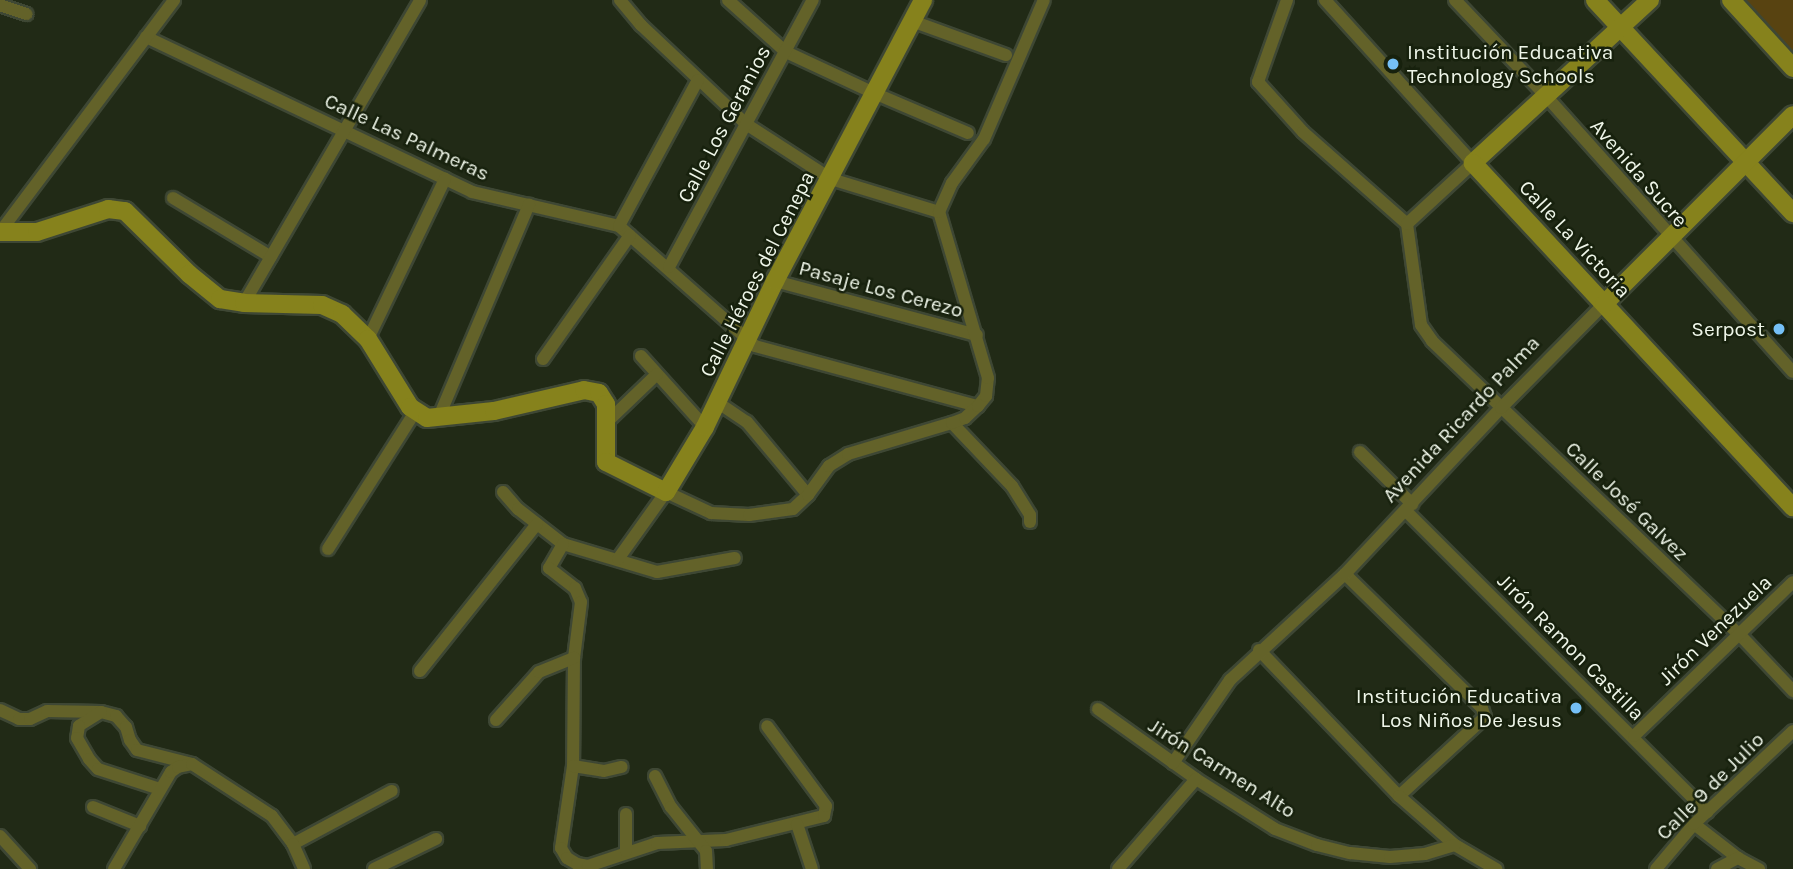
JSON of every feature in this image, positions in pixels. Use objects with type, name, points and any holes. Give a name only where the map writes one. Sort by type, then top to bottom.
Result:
[{"type":"street","points":[[0,232],[174,0]]},
{"type":"street","points":[[244,303],[420,0]]},
{"type":"street","points":[[620,0],[698,80],[746,124],[831,179],[939,212]]},
{"type":"street","points":[[727,0],[786,51],[874,93],[968,133]]},
{"type":"street","name":"Calle Los Geranios","points":[[669,267],[813,0]]},
{"type":"street","name":"Calle Héroes del Cenepa","points":[[618,559],[666,492],[705,427],[775,281],[923,0]]},
{"type":"street","points":[[0,232],[37,232],[101,210],[125,212],[189,274],[220,299],[244,303],[322,305],[342,314],[368,339],[399,394],[415,412],[438,419],[590,390],[603,397],[607,422],[606,461],[711,513],[748,515],[793,509],[808,495],[830,466],[848,454],[965,418],[986,396],[988,378],[939,212],[952,183],[984,139],[1044,0]]},
{"type":"street","points":[[1287,0],[1258,82],[1303,132],[1407,224],[1650,0]]},
{"type":"street","name":"Calle La Victoria","points":[[1325,0],[1793,507]]},
{"type":"street","name":"Avenida Sucre","points":[[1455,0],[1546,96],[1670,238],[1793,372]]},
{"type":"street","points":[[1595,0],[1793,213]]},
{"type":"street","points":[[1731,0],[1793,68]]},
{"type":"street","points":[[0,5],[26,14]]},
{"type":"street","points":[[912,21],[1006,55]]},
{"type":"street","name":"Calle Las Palmeras","points":[[146,37],[472,192],[619,226],[669,267],[755,346],[978,407]]},
{"type":"street","points":[[619,226],[698,80]]},
{"type":"street","name":"Avenida Ricardo Palma","points":[[1173,763],[1230,680],[1259,650],[1345,574],[1501,408],[1793,115]]},
{"type":"street","points":[[368,339],[445,179]]},
{"type":"street","points":[[173,198],[271,257]]},
{"type":"street","points":[[438,419],[529,205]]},
{"type":"street","name":"Calle José Galvez","points":[[1407,224],[1422,325],[1432,341],[1739,634],[1793,691]]},
{"type":"street","points":[[543,359],[630,235]]},
{"type":"street","name":"Pasaje Los Cerezo","points":[[775,281],[977,335]]},
{"type":"street","points":[[641,356],[705,427]]},
{"type":"street","points":[[607,422],[657,374]]},
{"type":"street","points":[[717,402],[747,422],[808,495]]},
{"type":"street","points":[[328,549],[415,412]]},
{"type":"street","points":[[952,423],[1012,486],[1030,514],[1030,522]]},
{"type":"street","name":"Jirón Ramon Castilla","points":[[1360,452],[1409,508],[1707,812]]},
{"type":"street","points":[[503,492],[517,509],[564,544],[662,572],[735,558]]},
{"type":"street","points":[[420,671],[537,524]]},
{"type":"street","points":[[564,544],[549,568],[575,588],[580,597],[574,657],[573,766],[561,848],[572,862],[588,866],[626,851],[657,843],[726,840],[824,817],[827,808],[768,726]]},
{"type":"street","points":[[1345,574],[1482,708],[1485,716],[1482,723],[1399,796]]},
{"type":"street","name":"Jirón Venezuela","points":[[1634,736],[1793,582]]},
{"type":"street","points":[[1259,650],[1399,796],[1455,845],[1496,869]]},
{"type":"street","points":[[496,720],[539,672],[574,657]]},
{"type":"street","name":"Jirón Carmen Alto","points":[[1098,709],[1196,779],[1275,829],[1317,845],[1350,853],[1390,857],[1425,854],[1455,845]]},
{"type":"street","points":[[0,710],[19,719],[30,719],[47,711],[102,712],[116,716],[126,727],[137,750],[192,764],[272,816],[293,844],[304,869]]},
{"type":"street","points":[[102,712],[79,726],[77,738],[89,759],[98,769],[160,789]]},
{"type":"street","name":"Calle 9 de Julio","points":[[1656,869],[1694,824],[1793,731]]},
{"type":"street","points":[[114,869],[160,789],[178,767],[192,764]]},
{"type":"street","points":[[573,766],[604,771],[622,767]]},
{"type":"street","points":[[655,776],[695,841],[706,851],[708,869]]},
{"type":"street","points":[[1118,869],[1196,779]]},
{"type":"street","points":[[293,844],[392,791]]},
{"type":"street","points":[[93,807],[140,826]]},
{"type":"street","points":[[626,814],[626,851]]},
{"type":"street","points":[[797,824],[812,869]]},
{"type":"street","points":[[1694,824],[1738,858],[1759,869]]},
{"type":"street","points":[[0,836],[30,869]]},
{"type":"street","points":[[374,869],[436,839]]},
{"type":"street","points":[[1717,869],[1738,858]]},
{"type":"shaded area","points":[[1735,0],[1793,0],[1793,61]]},
{"type":"place","name":"Institución Educativa Technology Schools","points":[[1393,64]]},
{"type":"place","name":"Serpost","points":[[1779,329]]},
{"type":"place","name":"Institución Educativa Los Niños De Jesus","points":[[1576,708]]}]
